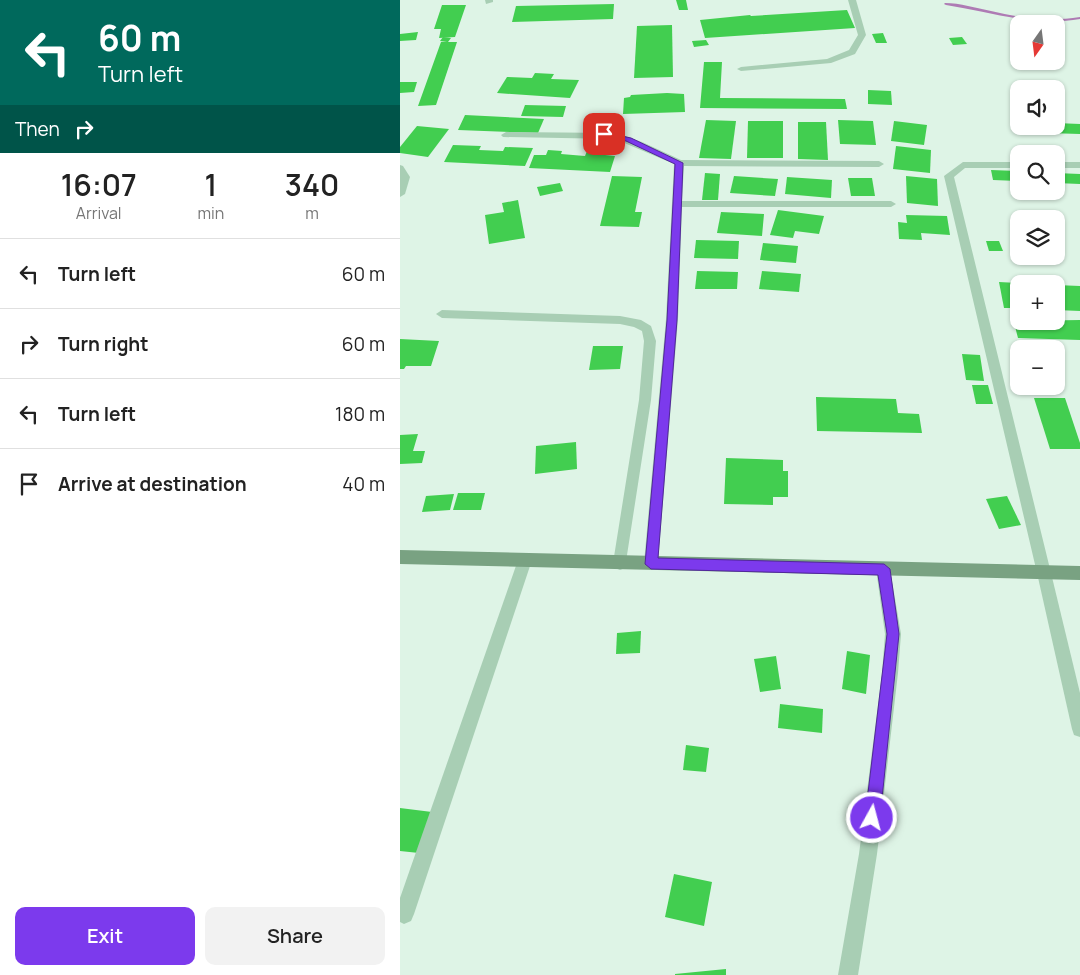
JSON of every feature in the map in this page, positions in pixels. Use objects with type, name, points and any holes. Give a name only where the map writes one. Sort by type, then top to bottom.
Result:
[{"type":"main road","points":[[400,557],[1080,574]]},
{"type":"street","points":[[741,69],[828,61],[852,52],[862,35],[852,0]]},
{"type":"street","points":[[506,134],[616,136],[639,144],[679,163],[879,164]]},
{"type":"street","points":[[651,564],[672,320],[679,204],[679,163]]},
{"type":"street","points":[[1010,165],[963,165],[950,176],[1080,729]]},
{"type":"street","points":[[1065,165],[1080,165]]},
{"type":"street","points":[[400,168],[405,178],[400,194]]},
{"type":"street","points":[[679,204],[891,204]]},
{"type":"street","points":[[442,314],[620,320],[637,323],[647,329],[650,341],[645,400],[620,563]]},
{"type":"street","points":[[404,914],[525,560]]},
{"type":"street","points":[[848,975],[868,854],[890,673],[893,634],[884,569]]},
{"type":"building","points":[[676,0],[686,0],[688,10],[679,10]]},
{"type":"building","points":[[614,4],[613,19],[512,22],[516,6]]},
{"type":"building","points":[[442,5],[466,5],[455,37],[439,38],[441,29],[434,29]]},
{"type":"building","points":[[847,10],[855,28],[705,38],[700,20],[750,15]]},
{"type":"building","points":[[672,25],[673,77],[634,78],[637,26]]},
{"type":"building","points":[[418,32],[416,40],[400,41],[400,34]]},
{"type":"building","points":[[883,33],[887,43],[876,43],[872,34]]},
{"type":"building","points":[[443,37],[451,38],[448,42],[457,42],[436,105],[418,106],[441,42],[447,42],[440,41]]},
{"type":"building","points":[[962,37],[967,44],[953,45],[949,38]]},
{"type":"building","points":[[706,40],[709,45],[694,47],[692,41]]},
{"type":"building","points":[[704,62],[722,62],[720,98],[845,99],[847,109],[700,108]]},
{"type":"building","points":[[535,73],[554,74],[551,79],[579,80],[570,98],[497,93],[507,77],[532,78]]},
{"type":"building","points":[[400,82],[417,82],[414,92],[400,93]]},
{"type":"building","points":[[868,90],[891,91],[892,105],[868,104]]},
{"type":"building","points":[[684,94],[685,112],[623,114],[624,98],[631,95]]},
{"type":"building","points":[[525,105],[566,106],[563,117],[521,116]]},
{"type":"building","points":[[465,115],[544,119],[538,133],[458,130]]},
{"type":"building","points":[[706,120],[736,121],[731,159],[699,158]]},
{"type":"building","points":[[838,120],[873,121],[876,145],[840,144]]},
{"type":"building","points":[[748,121],[783,121],[783,158],[747,158]]},
{"type":"building","points":[[894,121],[927,125],[924,145],[891,141]]},
{"type":"building","points":[[798,122],[826,122],[828,160],[798,159]]},
{"type":"building","points":[[1065,123],[1080,124],[1080,134],[1065,134]]},
{"type":"building","points":[[417,126],[449,129],[428,157],[400,153],[400,147]]},
{"type":"building","points":[[453,145],[481,146],[479,150],[503,151],[505,147],[533,148],[525,166],[444,162]]},
{"type":"building","points":[[896,146],[931,150],[930,173],[893,169]]},
{"type":"building","points":[[548,150],[562,151],[561,154],[585,156],[587,151],[606,152],[605,155],[615,156],[610,172],[529,168],[534,155],[546,155]]},
{"type":"building","points":[[991,170],[1010,171],[1010,181],[993,180]]},
{"type":"building","points":[[705,173],[720,174],[718,200],[702,200]]},
{"type":"building","points":[[1065,173],[1080,174],[1080,184],[1065,183]]},
{"type":"building","points":[[612,176],[642,177],[635,212],[642,212],[639,227],[600,226]]},
{"type":"building","points":[[734,176],[778,179],[775,196],[730,193]]},
{"type":"building","points":[[906,176],[937,179],[938,206],[907,203]]},
{"type":"building","points":[[787,177],[832,180],[831,198],[785,194]]},
{"type":"building","points":[[848,178],[872,178],[875,196],[851,196]]},
{"type":"building","points":[[560,183],[563,191],[540,196],[537,187]]},
{"type":"building","points":[[518,200],[525,238],[489,244],[485,215],[504,212],[502,203]]},
{"type":"building","points":[[778,210],[824,216],[819,234],[795,231],[793,238],[770,235]]},
{"type":"building","points":[[721,212],[764,214],[762,236],[717,233]]},
{"type":"building","points":[[906,215],[947,216],[950,235],[921,233],[922,240],[899,239],[898,222],[907,223]]},
{"type":"building","points":[[696,240],[739,241],[738,259],[694,258]]},
{"type":"building","points":[[986,241],[999,241],[1003,251],[989,251]]},
{"type":"building","points":[[763,243],[798,246],[796,263],[760,260]]},
{"type":"building","points":[[697,271],[738,272],[737,289],[695,289]]},
{"type":"building","points":[[762,271],[801,274],[799,292],[759,289]]},
{"type":"building","points":[[999,282],[1010,283],[1010,308],[1004,308]]},
{"type":"building","points":[[1065,285],[1080,286],[1080,311],[1065,310]]},
{"type":"building","points":[[1065,320],[1080,320],[1080,340],[1018,338],[1016,330],[1065,330]]},
{"type":"building","points":[[400,339],[439,341],[431,366],[406,366],[404,369],[400,369]]},
{"type":"building","points":[[593,346],[623,346],[620,369],[589,370]]},
{"type":"building","points":[[962,354],[980,355],[984,381],[966,380]]},
{"type":"building","points":[[972,385],[988,385],[993,404],[976,404]]},
{"type":"building","points":[[816,397],[896,399],[898,413],[919,414],[922,433],[817,431]]},
{"type":"building","points":[[1034,398],[1065,398],[1080,443],[1080,449],[1050,449]]},
{"type":"building","points":[[418,434],[413,451],[425,451],[422,463],[400,464],[400,435]]},
{"type":"building","points":[[576,442],[577,469],[535,474],[536,446]]},
{"type":"building","points":[[726,458],[783,460],[783,471],[788,471],[788,497],[773,497],[773,505],[724,504]]},
{"type":"building","points":[[458,493],[485,493],[481,510],[453,510]]},
{"type":"building","points":[[454,494],[450,510],[422,512],[426,496]]},
{"type":"building","points":[[1007,496],[1021,525],[999,529],[986,499]]},
{"type":"building","points":[[641,631],[640,653],[616,654],[617,633]]},
{"type":"building","points":[[847,651],[870,655],[866,694],[842,689]]},
{"type":"building","points":[[776,656],[781,689],[760,692],[754,659]]},
{"type":"building","points":[[780,704],[823,709],[822,733],[778,728]]},
{"type":"building","points":[[686,745],[709,748],[706,772],[683,770]]},
{"type":"building","points":[[400,808],[432,812],[419,853],[400,851]]},
{"type":"building","points":[[674,874],[712,882],[704,926],[665,917]]},
{"type":"building","points":[[726,969],[726,975],[675,975],[675,974]]},
{"type":"waterway","points":[[946,4],[1031,20],[1064,21],[1080,18]]},
{"type":"route","points":[[604,134],[628,139],[679,163],[679,204],[672,320],[651,564],[884,569],[893,634],[872,818]]}]
